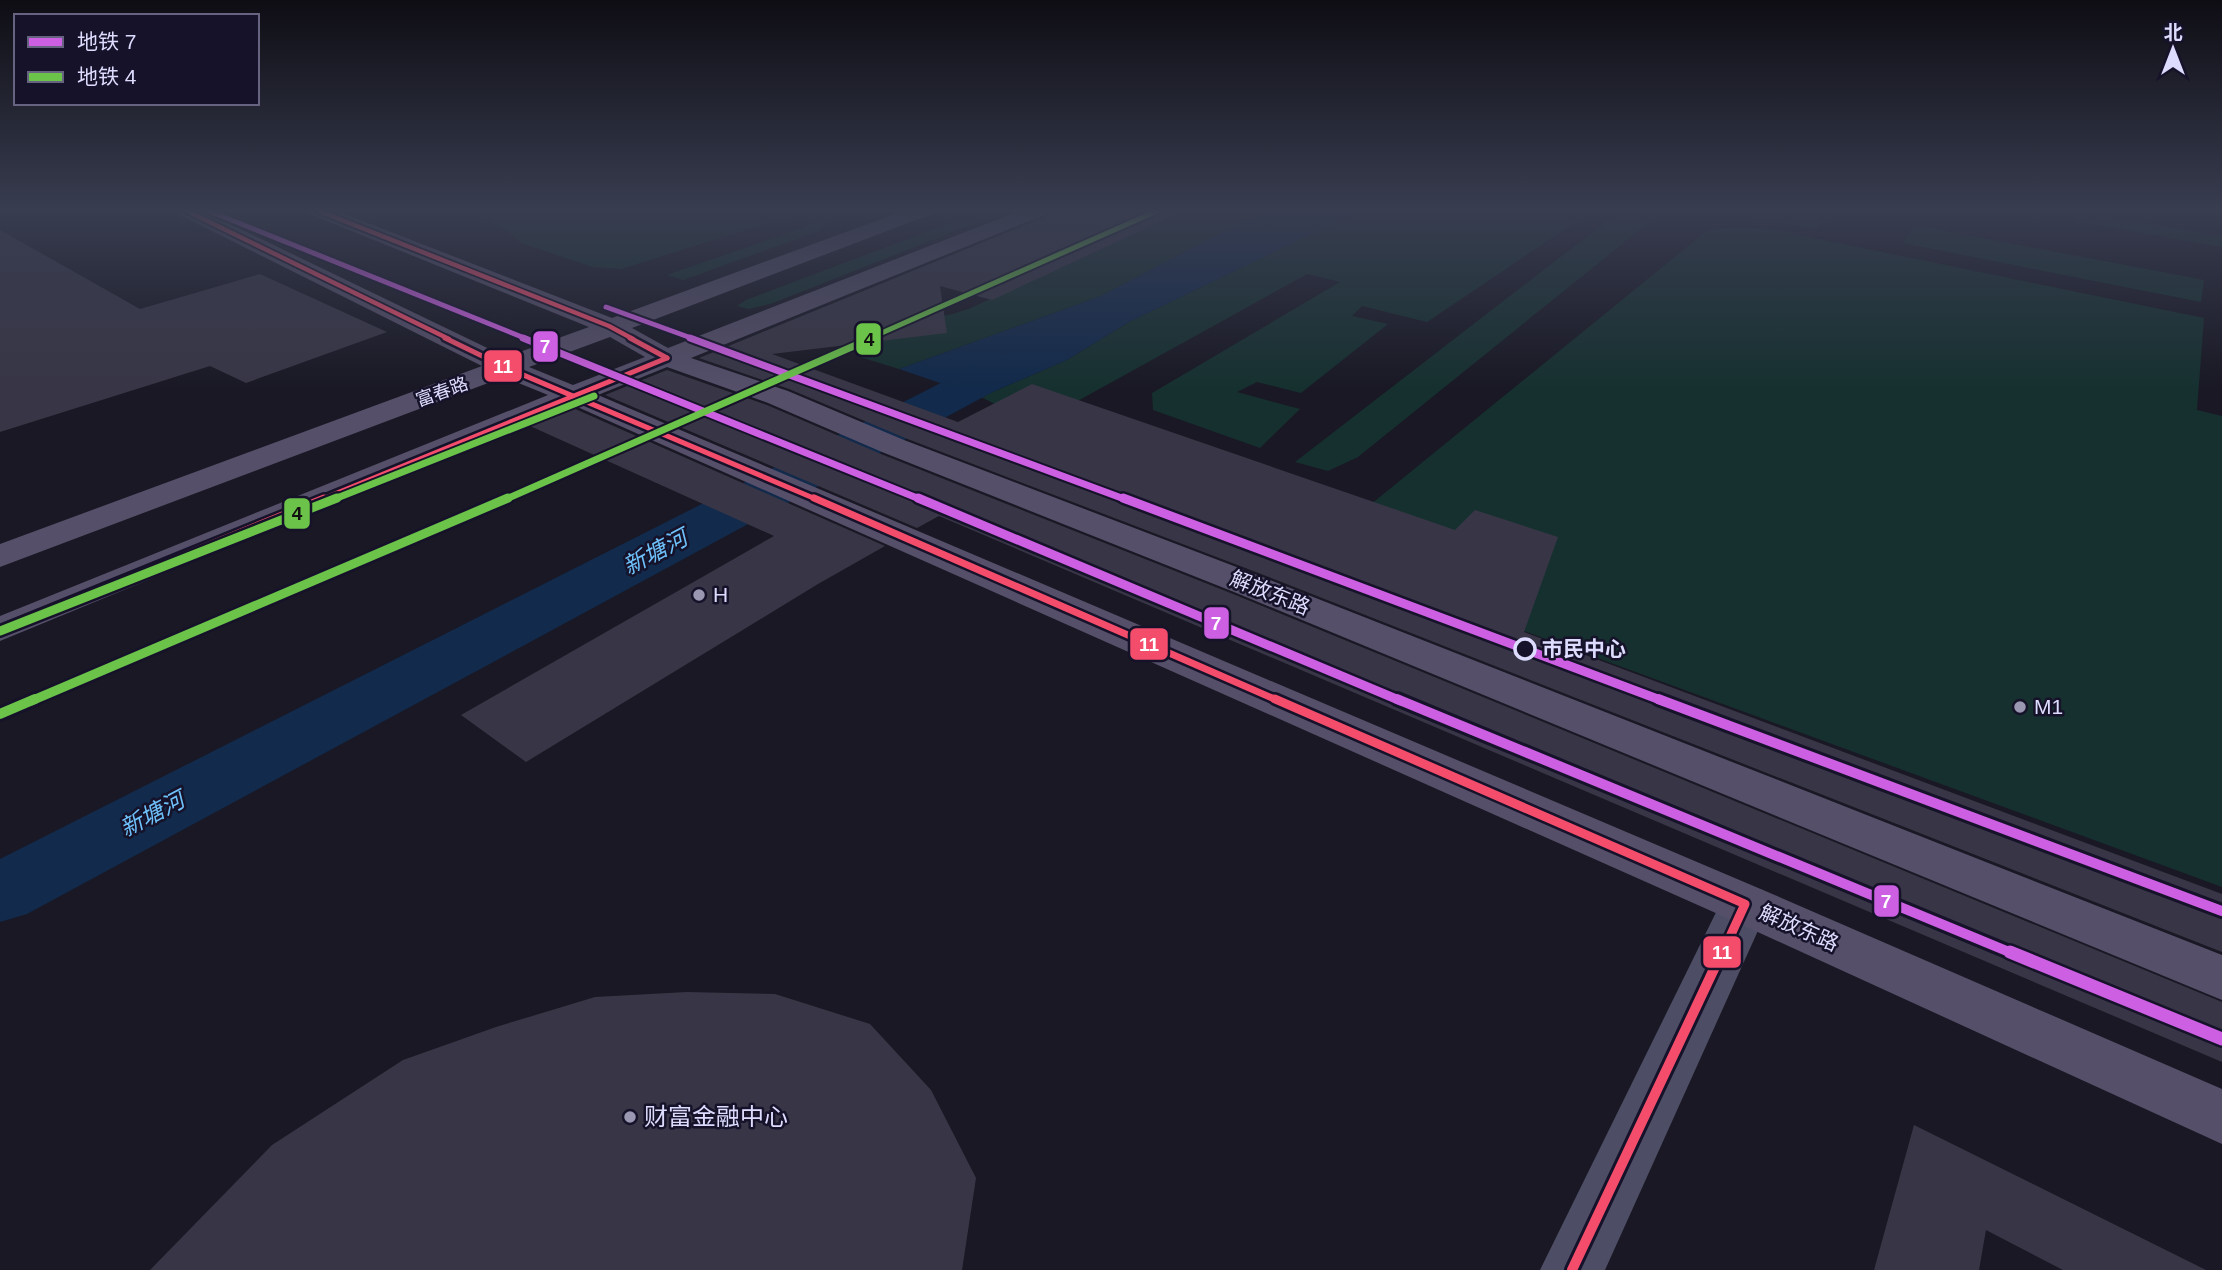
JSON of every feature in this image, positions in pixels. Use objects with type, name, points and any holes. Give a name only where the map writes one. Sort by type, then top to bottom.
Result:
[{"type":"main road","name":"解放东路","points":[[308,270],[507,368],[674,437],[1745,904],[2222,1117]]},
{"type":"main road","name":"解放东路","points":[[468,270],[609,326],[667,358],[778,397],[893,446],[1247,584],[2222,978]]},
{"type":"main road","name":"富春路","points":[[0,556],[507,368],[609,326],[761,270]]},
{"type":"main road","points":[[0,630],[573,395],[888,270]]},
{"type":"street","points":[[1572,1270],[1745,904]]},
{"type":"green space","points":[[681,270],[710,270],[683,280],[667,275]]},
{"type":"green space","points":[[825,270],[856,270],[773,303],[749,309],[737,306],[746,300]]},
{"type":"green space","points":[[1036,270],[1150,270],[1101,296],[899,369],[860,357],[850,346],[862,337],[888,326],[969,309],[1035,277]]},
{"type":"green space","points":[[1236,270],[1504,270],[1427,322],[1362,306],[1352,316],[1388,324],[1301,393],[1257,382],[1237,392],[1300,409],[1260,448],[1153,410],[1152,393],[1340,282],[1307,274],[1056,413],[1023,418],[981,397],[1067,360],[1129,322]]},
{"type":"green space","points":[[1543,270],[1590,270],[1358,457],[1328,471],[1295,462]]},
{"type":"green space","points":[[1659,270],[1971,270],[2204,318],[2197,410],[2222,416],[2222,887],[1311,553]]},
{"type":"green space","points":[[2040,270],[2153,270],[2204,280],[2201,302]]},
{"type":"water","points":[[1150,270],[1236,270],[1129,322],[1067,360],[981,397],[899,369],[1101,296]]},
{"type":"building","points":[[0,270],[71,270],[140,309],[260,274],[387,332],[246,383],[210,366],[0,432]]},
{"type":"building","points":[[914,270],[1056,270],[992,300],[940,286],[947,333],[772,354],[958,422],[1032,384],[1455,530],[1475,510],[1558,537],[1524,632],[2222,894],[2222,952],[1261,574],[905,438],[789,389],[699,358]]},
{"type":"building","points":[[667,370],[767,405],[881,454],[1233,594],[2222,1002],[2222,1062],[939,516],[917,528],[605,395]]},
{"type":"building","points":[[573,408],[885,546],[526,762],[461,715],[774,536],[530,426]]},
{"type":"building","name":"财富金融中心","points":[[687,992],[775,994],[870,1024],[931,1090],[976,1178],[962,1270],[150,1270],[272,1145],[403,1060],[496,1027],[595,997]]},
{"type":"building","points":[[1914,1125],[2206,1270],[2063,1270],[1986,1230],[1979,1270],[1874,1270]]},
{"type":"waterway","name":"新塘河","points":[[0,893],[1035,352]]},
{"type":"metro line","name":"7","points":[[356,270],[871,478],[1461,726],[2222,1039]]},
{"type":"metro line","name":"4","points":[[0,714],[578,468],[1023,270]]},
{"type":"metro line","name":"7","points":[[606,307],[953,434],[2222,911]]},
{"type":"metro line","name":"4","points":[[0,631],[594,396]]},
{"type":"transit line","name":"11","points":[[308,270],[507,368],[674,437],[1745,904],[1572,1270]]},
{"type":"transit line","name":"11","points":[[468,270],[609,326],[667,358]]},
{"type":"transit line","name":"11","points":[[0,630],[667,358]]},
{"type":"place","name":"H","points":[[699,595]]},
{"type":"place","name":"市民中心","points":[[1525,649]]},
{"type":"place","name":"M1","points":[[2020,707]]},
{"type":"place","name":"财富金融中心","points":[[630,1117]]}]
